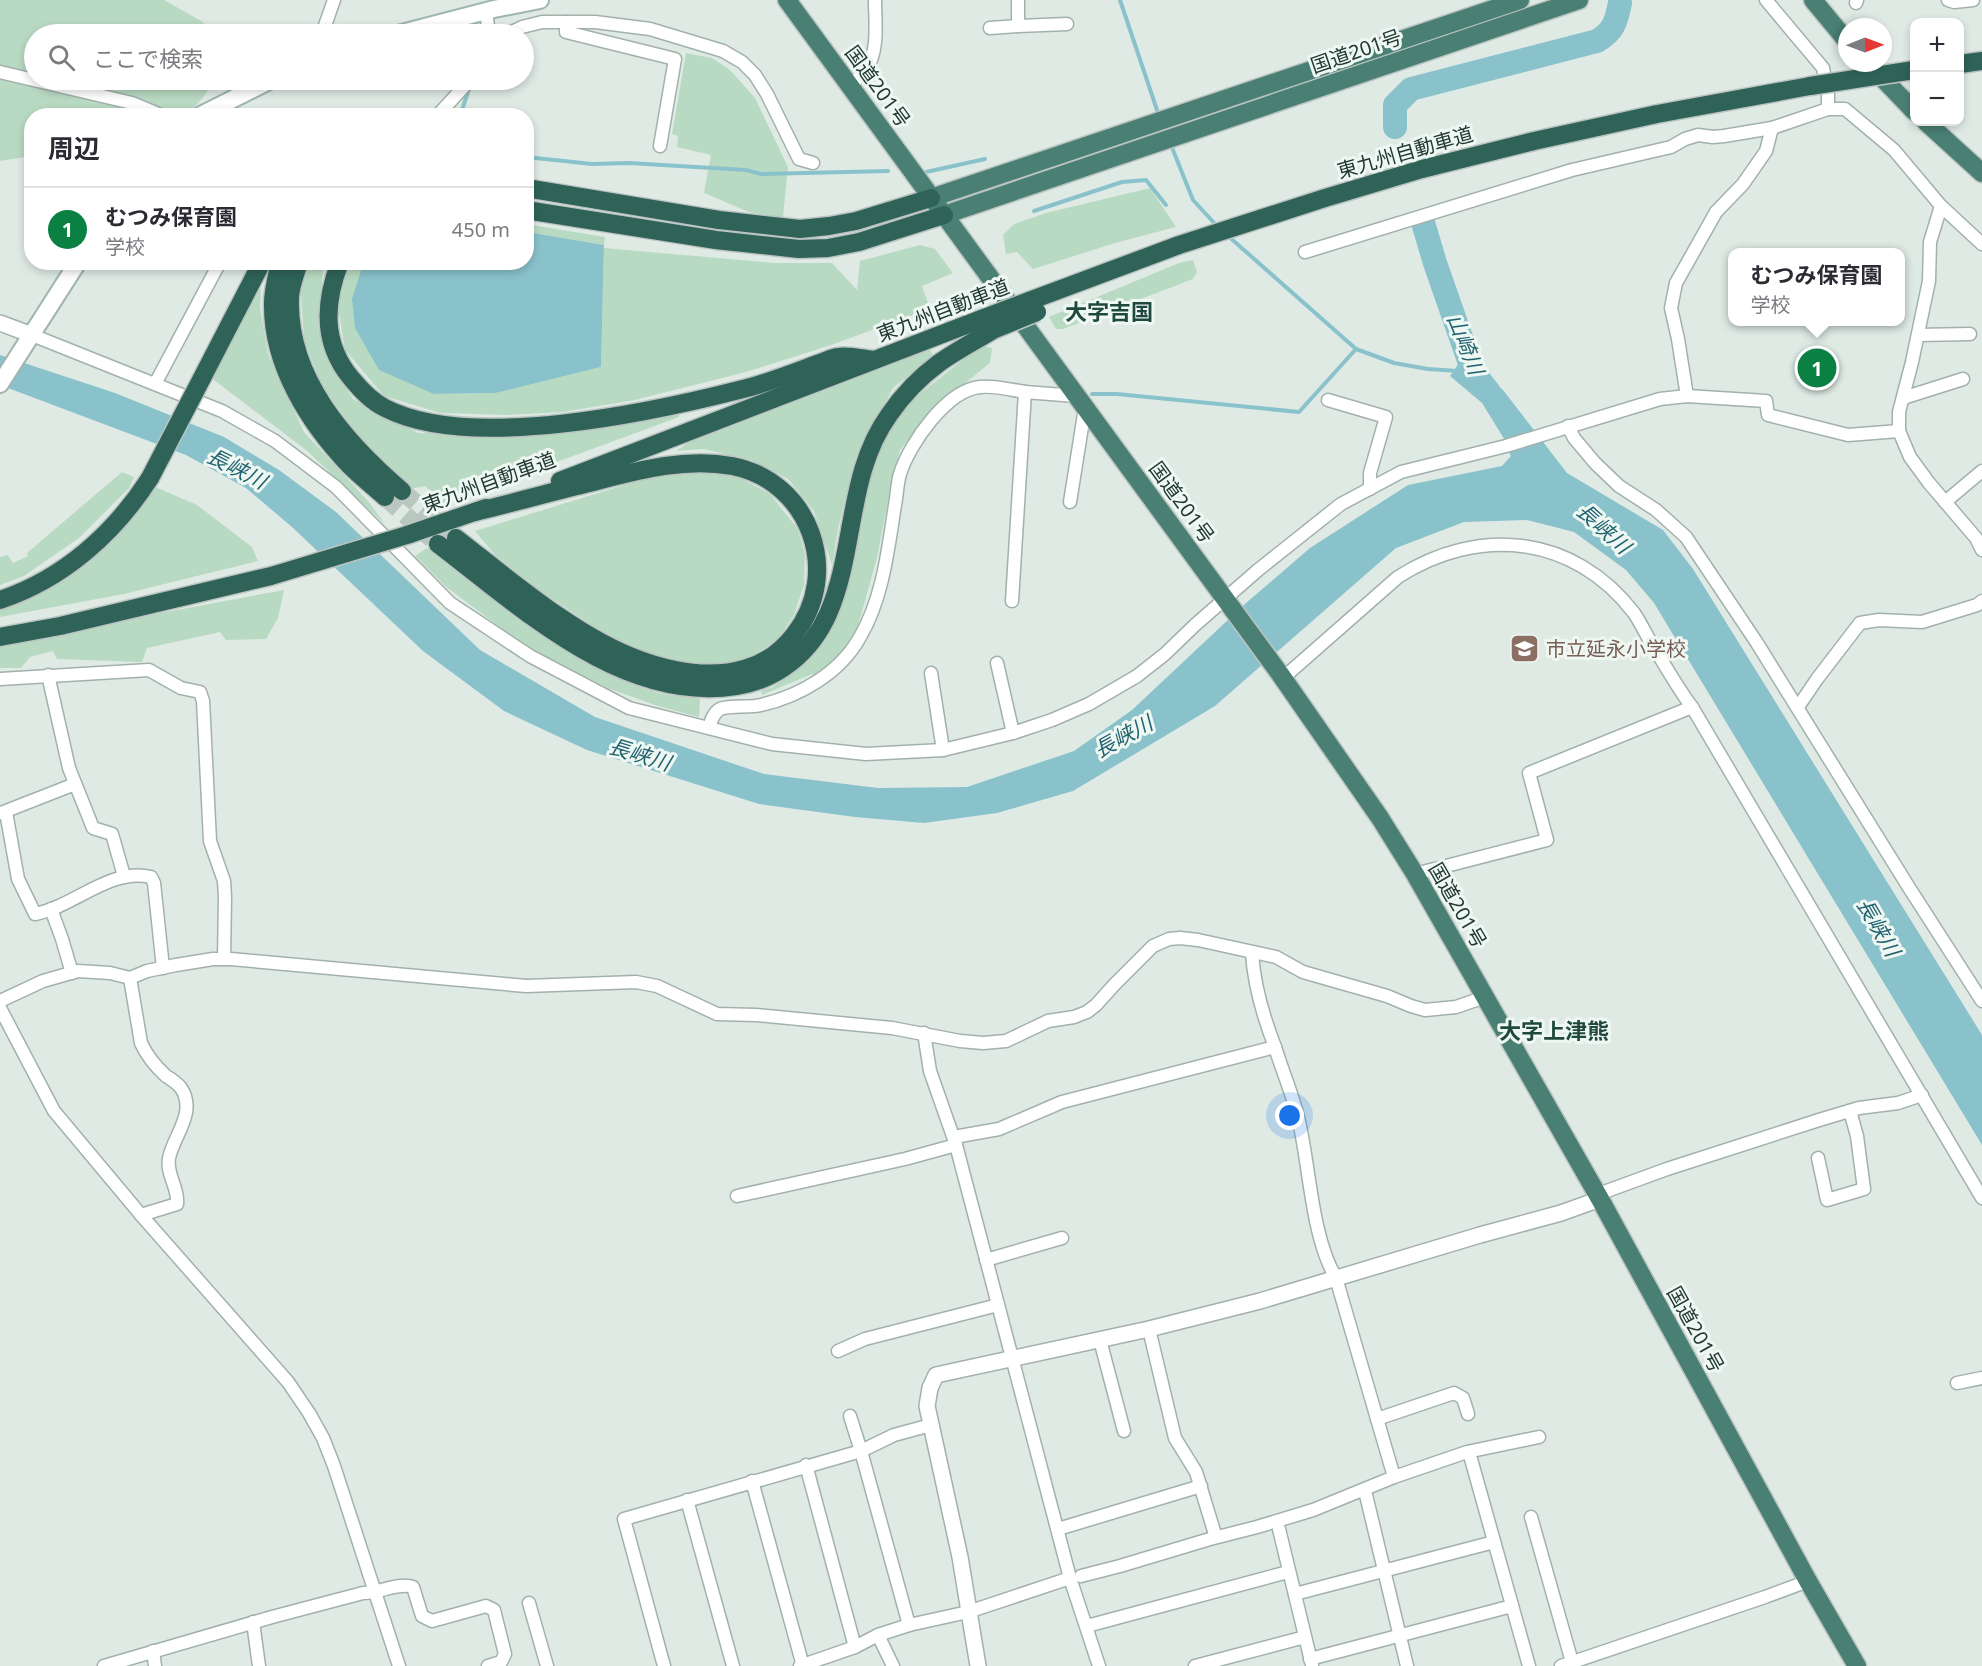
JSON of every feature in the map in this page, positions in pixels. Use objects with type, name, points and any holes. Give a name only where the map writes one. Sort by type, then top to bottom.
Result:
[{"type":"highway","name":"国道201号","points":[[787,0],[1281,676],[1344,765],[1415,874],[1600,1199],[1808,1581],[1857,1666]]},
{"type":"highway","name":"国道201号","points":[[932,198],[1520,0]]},
{"type":"highway","name":"国道201号","points":[[944,215],[1579,0]]},
{"type":"highway","points":[[1813,0],[1838,31]]},
{"type":"highway","points":[[1964,63],[1982,61]]},
{"type":"highway","name":"東九州自動車道","points":[[0,637],[60,626],[271,576],[407,535],[475,512],[874,360],[988,324],[1180,249],[1325,198],[1422,169],[1657,114],[1910,71]]},
{"type":"highway","points":[[1877,72],[1910,107]]},
{"type":"highway","points":[[1930,126],[1982,173]]},
{"type":"highway","points":[[534,189],[719,220],[800,229],[856,221],[932,198]]},
{"type":"highway","points":[[534,211],[716,240],[799,249],[828,248],[858,242],[944,215]]},
{"type":"highway","points":[[0,600],[42,582],[67,566],[114,526],[134,503],[150,478],[258,270]]},
{"type":"highway","points":[[279,270],[273,302],[274,325],[279,349],[300,401],[351,467],[394,494],[325,410],[309,380],[298,352],[292,327],[290,297],[297,270]]},
{"type":"highway","points":[[337,270],[328,300],[328,324],[334,350],[346,372],[363,392],[384,408],[411,418],[440,424],[525,427],[589,420],[648,411],[746,389],[839,356],[874,360]]},
{"type":"highway","points":[[475,512],[650,467],[711,464],[743,469],[773,482],[800,511],[815,543],[818,562],[817,582],[812,604],[802,625],[785,645],[768,658],[748,668],[724,673],[701,673],[669,668],[639,660],[611,647],[447,541],[540,622],[604,662],[634,675],[665,684],[721,689],[749,684],[772,676],[794,660],[811,642],[827,615],[840,580],[860,484],[870,451],[888,416],[914,386],[939,363],[988,324]]},
{"type":"main road","points":[[436,24],[540,0]]},
{"type":"main road","points":[[215,108],[251,90]]},
{"type":"main road","points":[[0,384],[73,270]]},
{"type":"street","points":[[326,24],[334,0]]},
{"type":"street","points":[[850,86],[866,70],[871,60],[874,45],[875,0]]},
{"type":"street","points":[[1018,0],[1018,26]]},
{"type":"street","points":[[1766,0],[1823,68],[1828,109]]},
{"type":"street","points":[[1948,0],[1954,2],[1973,0]]},
{"type":"street","points":[[486,11],[488,24]]},
{"type":"street","points":[[566,22],[566,32],[675,59],[660,146]]},
{"type":"street","points":[[534,24],[595,22],[650,29],[723,51],[742,62],[755,75],[767,93],[799,159],[813,163]]},
{"type":"street","points":[[990,28],[1068,24]]},
{"type":"street","points":[[0,72],[24,78]]},
{"type":"street","points":[[77,90],[144,108]]},
{"type":"street","points":[[444,108],[461,90]]},
{"type":"street","points":[[1305,252],[1572,170],[1671,147],[1698,135],[1724,136],[1772,128],[1828,109],[1845,109],[1894,150],[1941,206],[1982,244]]},
{"type":"street","points":[[1687,396],[1671,308],[1676,283],[1716,212],[1743,184],[1766,151],[1772,128]]},
{"type":"street","points":[[1941,206],[1930,242],[1929,281],[1899,412],[1899,431],[1910,457],[1976,538],[1982,550]]},
{"type":"street","points":[[156,384],[216,270]]},
{"type":"street","points":[[0,323],[222,411],[275,441],[336,487],[450,603],[530,656],[629,708],[772,744],[866,754],[943,750],[1013,733],[1080,708],[1137,676],[1228,603],[1341,504],[1401,472],[1506,446],[1660,399],[1687,396],[1766,401],[1768,415],[1848,435],[1899,431]]},
{"type":"street","points":[[1918,335],[1970,334]]},
{"type":"street","points":[[1903,398],[1963,379]]},
{"type":"street","points":[[709,728],[713,715],[720,710],[760,706],[797,694],[822,679],[860,638],[874,606],[886,560],[901,472],[917,439],[943,406],[964,390],[981,386],[1081,402],[1070,502]]},
{"type":"street","points":[[1012,601],[1025,392]]},
{"type":"street","points":[[1328,400],[1386,417],[1370,473],[1370,489]]},
{"type":"street","points":[[1568,426],[1595,463],[1618,486],[1656,510],[1686,537],[1798,707],[1982,1001]]},
{"type":"street","points":[[1945,502],[1982,471]]},
{"type":"street","points":[[1281,676],[1398,577],[1418,564],[1460,549],[1490,545],[1536,547],[1568,558],[1588,571],[1608,587],[1635,615],[1692,707],[1982,1198]]},
{"type":"street","points":[[1798,707],[1860,623],[1879,620],[1922,622],[1977,605],[1982,601]]},
{"type":"street","points":[[997,663],[1013,733]]},
{"type":"street","points":[[0,679],[149,670],[186,690],[200,692],[203,701],[210,840],[224,881],[224,959]]},
{"type":"street","points":[[931,674],[943,750]]},
{"type":"street","points":[[48,675],[60,732],[75,784],[93,828],[112,834],[124,876]]},
{"type":"street","points":[[1415,874],[1547,840],[1529,773],[1692,707]]},
{"type":"street","points":[[75,784],[3,813],[18,879],[33,912],[39,914],[124,876],[151,878],[154,883],[163,968]]},
{"type":"street","points":[[51,909],[72,973]]},
{"type":"street","points":[[0,1001],[43,981],[72,973],[95,971],[130,978],[147,971],[224,959],[526,986],[636,982],[657,986],[717,1014],[756,1015],[892,1028],[983,1043],[1006,1041],[1048,1021],[1074,1017],[1087,1012],[1154,946],[1168,939],[1180,938],[1276,957],[1303,972],[1387,996],[1425,1010],[1456,1007],[1485,997]]},
{"type":"street","points":[[1252,953],[1253,974],[1262,1011],[1298,1117],[1317,1223],[1328,1265],[1336,1278],[1394,1477]]},
{"type":"street","points":[[130,978],[141,1042],[145,1052],[150,1060],[180,1087],[186,1102],[185,1120],[169,1161],[171,1180],[178,1198],[177,1204],[141,1215]]},
{"type":"street","points":[[0,1008],[54,1111],[141,1215],[288,1382],[309,1413],[323,1438],[334,1466],[399,1666]]},
{"type":"street","points":[[924,1033],[930,1071],[955,1141],[1058,1528],[1076,1577],[1099,1666]]},
{"type":"street","points":[[737,1196],[905,1159],[999,1128],[1062,1102],[1275,1047]]},
{"type":"street","points":[[978,1666],[960,1557],[927,1406],[930,1388],[936,1375],[1149,1329],[1260,1301],[1561,1213],[1600,1199],[1604,1192],[1667,1169],[1850,1111],[1898,1103],[1922,1095]]},
{"type":"street","points":[[1818,1158],[1827,1200],[1864,1189],[1857,1136],[1850,1111]]},
{"type":"street","points":[[986,1260],[1062,1238]]},
{"type":"street","points":[[838,1351],[865,1339],[998,1305]]},
{"type":"street","points":[[1149,1329],[1175,1438],[1196,1472],[1214,1531]]},
{"type":"street","points":[[1100,1340],[1124,1431]]},
{"type":"street","points":[[1957,1383],[1982,1378]]},
{"type":"street","points":[[1377,1419],[1454,1393],[1463,1398],[1468,1414]]},
{"type":"street","points":[[850,1416],[909,1625]]},
{"type":"street","points":[[664,1666],[624,1519],[861,1451],[894,1435],[931,1425]]},
{"type":"street","points":[[752,1481],[802,1666],[909,1625],[968,1612],[1076,1577],[1290,1517],[1467,1452],[1539,1437]]},
{"type":"street","points":[[1471,1459],[1529,1666]]},
{"type":"street","points":[[806,1465],[855,1647]]},
{"type":"street","points":[[1058,1528],[1201,1486]]},
{"type":"street","points":[[1366,1495],[1407,1666]]},
{"type":"street","points":[[687,1500],[733,1666]]},
{"type":"street","points":[[1531,1517],[1567,1664],[1808,1581]]},
{"type":"street","points":[[1279,1529],[1311,1663],[1512,1606]]},
{"type":"street","points":[[1295,1594],[1494,1542]]},
{"type":"street","points":[[1087,1626],[1288,1572]]},
{"type":"street","points":[[104,1666],[253,1622],[363,1593],[375,1593],[407,1584],[413,1587],[422,1616],[432,1622],[486,1606],[494,1610],[505,1654],[501,1662],[488,1666]]},
{"type":"street","points":[[530,1603],[547,1666]]},
{"type":"street","points":[[253,1622],[259,1666]]},
{"type":"street","points":[[878,1635],[893,1666]]},
{"type":"street","points":[[1195,1666],[1305,1637]]},
{"type":"street","points":[[153,1651],[155,1666]]},
{"type":"green space","points":[[0,0],[164,0],[205,24],[24,24],[24,90],[208,90],[193,108],[24,108],[24,157],[0,161]]},
{"type":"green space","points":[[686,53],[712,58],[730,70],[755,98],[788,167],[783,218],[749,212],[704,193],[711,155],[677,147],[678,136],[672,134]]},
{"type":"green space","points":[[1150,188],[1176,227],[1115,243],[1033,269],[1017,252],[1006,254],[1003,235],[1014,224],[1046,213]]},
{"type":"green space","points":[[534,225],[605,237],[604,245],[534,233]]},
{"type":"green space","points":[[920,245],[935,249],[953,273],[922,286],[930,309],[831,345],[746,372],[635,400],[563,412],[507,415],[440,413],[384,396],[345,350],[337,300],[348,270],[361,270],[434,394],[496,393],[601,367],[604,248],[775,263],[832,263],[857,290],[860,261]]},
{"type":"green space","points":[[1193,260],[1197,272],[1193,279],[1063,329],[1056,329],[1049,317],[1179,263]]},
{"type":"green space","points":[[306,270],[324,270],[318,328],[332,367],[353,399],[418,433],[533,435],[595,428],[677,411],[679,417],[443,504],[425,486],[410,489],[360,439],[321,384],[304,339],[300,281]]},
{"type":"green space","points":[[257,287],[261,289],[260,307],[268,354],[304,432],[368,501],[385,524],[306,450],[210,377]]},
{"type":"green space","points":[[982,346],[992,348],[990,363],[933,409],[900,450],[877,558],[858,626],[840,655],[818,677],[812,674],[762,695],[761,691],[773,687],[808,661],[842,603],[868,485],[880,445],[907,404]]},
{"type":"green space","points":[[930,349],[933,356],[893,388],[856,457],[838,529],[832,565],[814,511],[788,479],[751,460],[704,449],[676,451],[689,442]]},
{"type":"green space","points":[[698,471],[738,477],[770,494],[798,529],[805,555],[804,585],[794,615],[778,639],[751,657],[718,666],[687,664],[642,653],[593,626],[538,589],[495,555],[475,531],[663,473]]},
{"type":"green space","points":[[122,472],[134,477],[129,488],[79,538],[24,576],[0,585],[0,557],[8,555],[13,563],[28,556],[27,553]]},
{"type":"green space","points":[[153,486],[197,505],[252,547],[258,561],[124,594],[0,617],[0,606],[35,594]]},
{"type":"green space","points":[[427,548],[507,611],[563,650],[623,681],[655,692],[700,699],[699,717],[658,706],[610,689],[525,646],[445,586],[415,556]]},
{"type":"green space","points":[[284,590],[278,618],[266,639],[226,640],[220,632],[147,648],[142,662],[57,659],[53,651],[30,657],[21,668],[0,668],[0,643]]},
{"type":"water","points":[[534,233],[604,245],[601,367],[496,393],[434,394],[379,370],[355,328],[352,299],[361,270],[534,270]]},
{"type":"water","name":"長峡川","points":[[0,355],[115,393],[224,437],[279,470],[336,512],[480,650],[595,717],[764,774],[878,788],[967,787],[1074,751],[1132,710],[1246,603],[1310,548],[1408,485],[1502,466],[1511,456],[1503,437],[1482,403],[1450,376],[1459,363],[1477,368],[1503,390],[1567,473],[1663,530],[1693,569],[1982,1035],[1982,1145],[1654,603],[1626,570],[1574,532],[1527,520],[1464,522],[1396,548],[1215,706],[1073,791],[997,813],[924,823],[855,817],[759,804],[587,750],[504,711],[423,651],[292,527],[246,488],[186,455],[0,385]]},
{"type":"waterway","points":[[1120,0],[1159,116]]},
{"type":"waterway","name":"山崎川","points":[[1395,127],[1395,105],[1411,89],[1597,41],[1607,34],[1613,25],[1620,3]]},
{"type":"waterway","points":[[463,108],[469,90]]},
{"type":"waterway","points":[[1171,145],[1193,200],[1217,226]]},
{"type":"waterway","points":[[534,158],[592,164],[629,163],[746,170],[761,174],[888,171]]},
{"type":"waterway","points":[[926,172],[985,159]]},
{"type":"waterway","points":[[1034,211],[1122,182],[1146,180],[1166,205]]},
{"type":"waterway","name":"山崎川","points":[[1424,226],[1473,372],[1489,392]]},
{"type":"waterway","points":[[1227,235],[1356,349],[1394,363],[1458,371]]},
{"type":"waterway","points":[[1092,394],[1117,394],[1299,412],[1356,349]]},
{"type":"tunnel","points":[[402,491],[456,538]]},
{"type":"tunnel","points":[[385,497],[432,539]]},
{"type":"place","name":"むつみ保育園","points":[[1817,368]]},
{"type":"place","name":"市立延永小学校","points":[[1525,648]]},
{"type":"district","name":"大字吉国","points":[[1109,311]]},
{"type":"district","name":"大字上津熊","points":[[1554,1030]]}]
